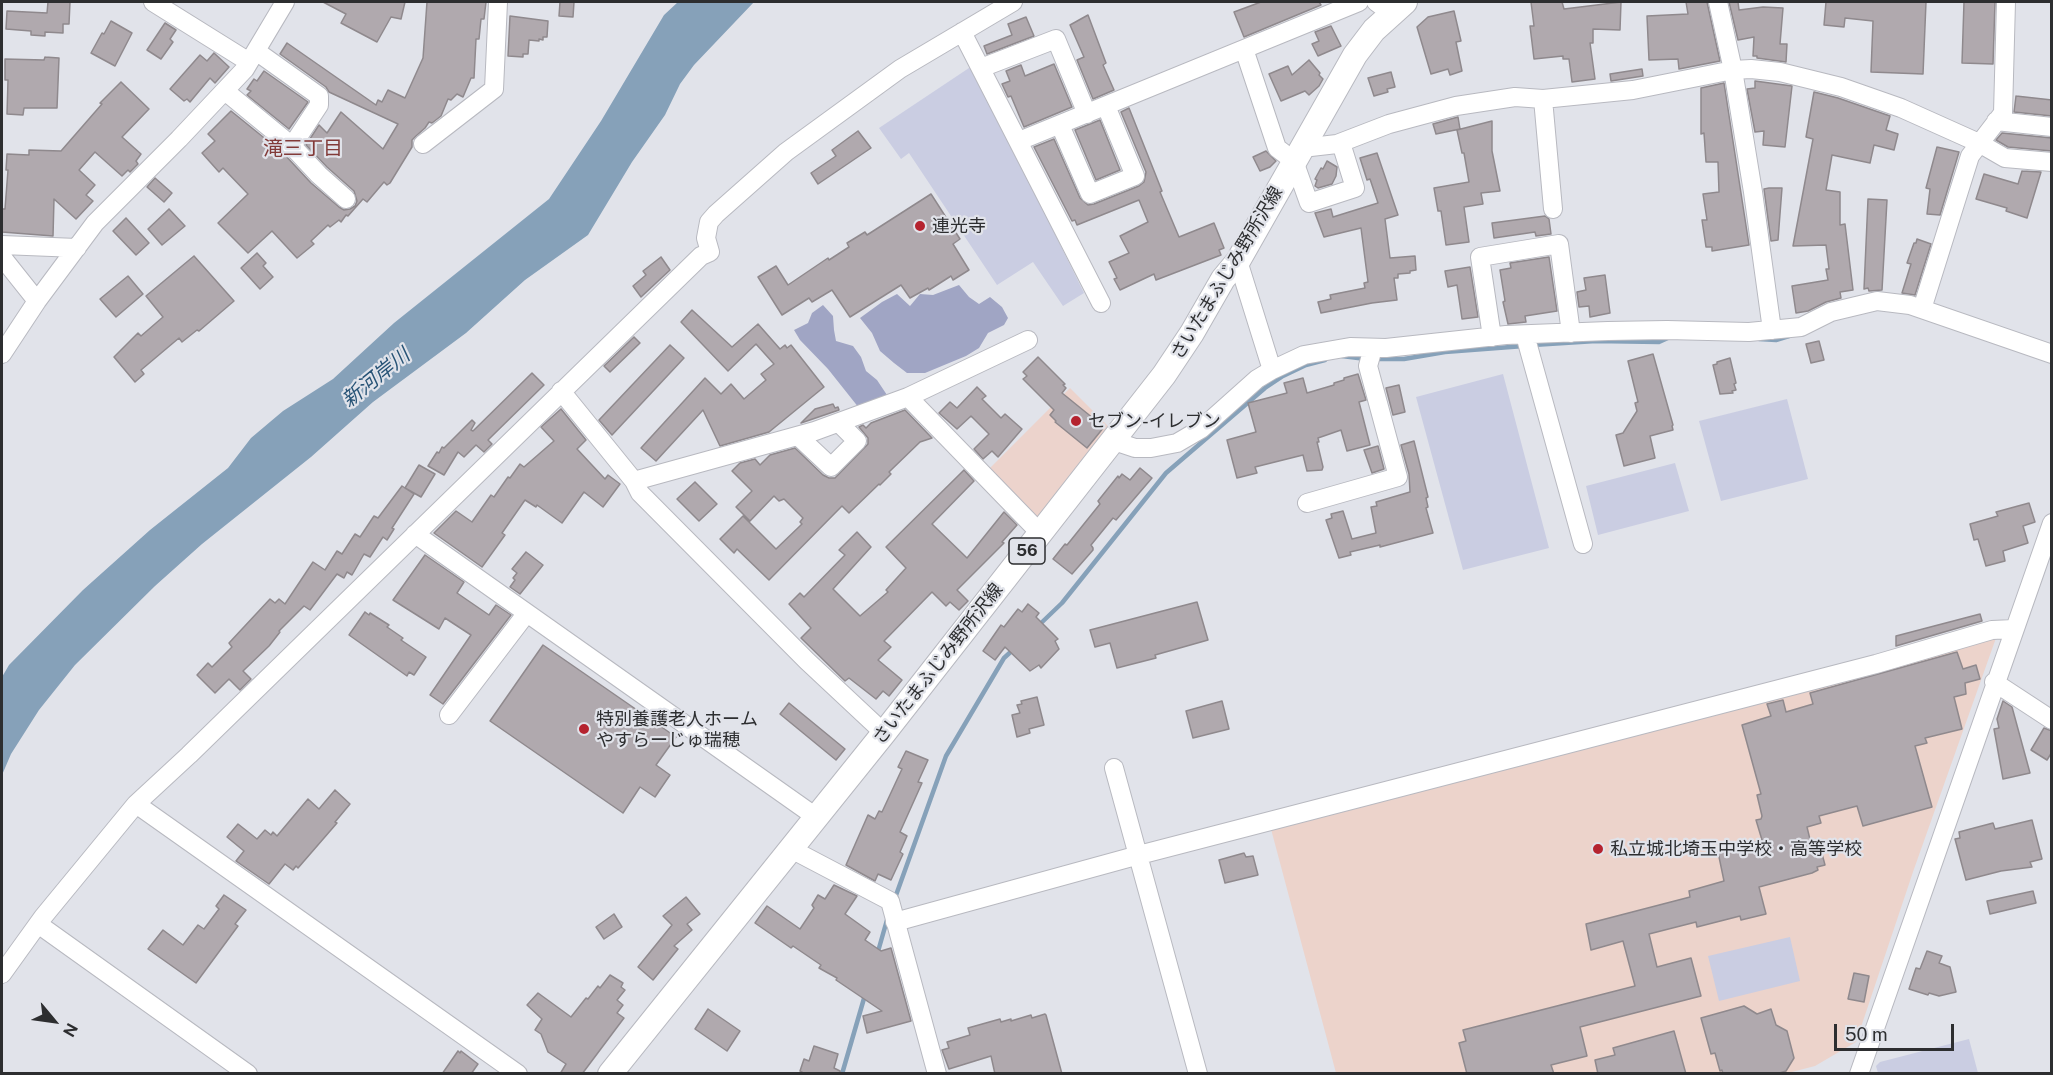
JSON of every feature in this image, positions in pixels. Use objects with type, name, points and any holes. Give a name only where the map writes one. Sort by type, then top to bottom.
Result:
[{"type":"main road","name":"さいたまふじみ野所沢線","points":[[610,1074],[884,734],[1164,375],[1223,279],[1238,261],[1354,55],[1391,5]]},
{"type":"street","points":[[153,2],[319,96],[320,105],[292,146]]},
{"type":"street","points":[[2,354],[36,301],[95,223],[225,91],[252,57],[285,2]]},
{"type":"street","points":[[423,144],[494,89],[498,2]]},
{"type":"street","points":[[2,974],[38,924],[136,804],[701,256],[710,252],[706,237],[709,222],[716,214],[786,152],[900,69],[1013,2]]},
{"type":"street","points":[[1019,141],[1359,2]]},
{"type":"street","points":[[1718,2],[1733,70],[1772,330]]},
{"type":"street","points":[[1922,309],[1970,156],[2003,113],[2006,2]]},
{"type":"street","points":[[962,32],[1101,303]]},
{"type":"street","points":[[981,68],[1056,39],[1087,114]]},
{"type":"street","points":[[1244,49],[1278,147],[1298,155],[1316,148],[1341,143],[1389,124],[1456,106],[1515,97],[1543,99],[1633,90],[1733,70],[1780,72],[1841,87],[1900,108],[1979,143],[2005,158],[2052,162]]},
{"type":"street","points":[[225,91],[292,146],[319,176],[346,199]]},
{"type":"street","points":[[1543,99],[1553,209]]},
{"type":"street","points":[[1059,125],[1090,194],[1099,191],[1135,176],[1106,106]]},
{"type":"street","points":[[1996,121],[2052,127]]},
{"type":"street","points":[[1298,155],[1309,203],[1355,188],[1341,143]]},
{"type":"street","points":[[1492,337],[1480,257],[1559,244],[1571,333]]},
{"type":"street","points":[[2,245],[77,248]]},
{"type":"street","points":[[2,257],[36,301]]},
{"type":"street","points":[[1238,261],[1272,370]]},
{"type":"street","points":[[1114,441],[1135,448],[1151,448],[1177,443],[1201,429],[1257,379],[1272,370],[1304,355],[1350,347],[1373,348],[1492,337],[1571,333],[1772,330],[1801,327],[1831,312],[1877,301],[1910,305],[2052,354]]},
{"type":"street","points":[[1525,335],[1582,544]]},
{"type":"street","points":[[634,481],[839,423],[908,397],[1028,340]]},
{"type":"street","points":[[1307,503],[1398,477],[1368,366],[1373,348]]},
{"type":"street","points":[[561,391],[634,481],[640,493],[807,661],[884,734]]},
{"type":"street","points":[[908,397],[1041,534]]},
{"type":"street","points":[[798,436],[831,467],[857,441],[839,423]]},
{"type":"street","points":[[1859,1074],[1994,682],[2052,523]]},
{"type":"street","points":[[415,534],[816,817]]},
{"type":"street","points":[[449,715],[526,614]]},
{"type":"street","points":[[896,922],[1139,855],[1876,664],[1992,630],[2014,629]]},
{"type":"street","points":[[1994,682],[2052,720]]},
{"type":"street","points":[[1114,768],[1198,1074]]},
{"type":"street","points":[[136,804],[519,1074]]},
{"type":"street","points":[[791,849],[890,901],[937,1074]]},
{"type":"street","points":[[38,924],[248,1074]]},
{"type":"shaded area","points":[[972,66],[1084,293],[1063,306],[1033,262],[997,285],[909,153],[901,159],[879,128]]},
{"type":"shaded area","points":[[959,285],[969,297],[979,304],[990,297],[1002,307],[1008,318],[1004,325],[988,333],[979,348],[925,373],[907,373],[894,363],[880,351],[872,333],[860,318],[897,294],[910,306],[920,294],[933,295]]},
{"type":"shaded area","points":[[823,305],[833,316],[836,341],[853,346],[861,357],[866,371],[877,380],[887,395],[859,408],[828,369],[800,340],[794,330],[808,323],[812,313]]},
{"type":"shaded area","points":[[1503,374],[1549,548],[1463,570],[1416,397]]},
{"type":"shaded area","points":[[1070,388],[1108,426],[1035,521],[988,470]]},
{"type":"shaded area","points":[[1787,399],[1808,479],[1721,501],[1699,421]]},
{"type":"shaded area","points":[[1675,463],[1689,511],[1598,535],[1586,486]]},
{"type":"shaded area","name":"私立城北埼玉中学校・高等学校","points":[[1996,638],[1914,869],[1856,1042],[1815,1066],[1784,1074],[1336,1073],[1271,829]]},
{"type":"shaded area","points":[[1790,937],[1800,981],[1719,1001],[1708,956]]},
{"type":"shaded area","points":[[1969,1039],[1978,1073],[1878,1073],[1876,1066],[1880,1062]]},
{"type":"water","name":"新河岸川","points":[[678,2],[754,2],[694,65],[680,84],[665,115],[632,162],[588,235],[525,280],[466,333],[373,402],[311,457],[202,544],[155,586],[75,665],[39,710],[11,754],[2,775],[2,677],[9,665],[83,590],[150,530],[228,468],[251,438],[283,411],[333,379],[394,323],[549,199],[601,121],[664,15]]},
{"type":"building","points":[[48,2],[70,2],[69,24],[63,24],[63,33],[45,32],[45,36],[31,35],[31,31],[6,29],[7,11],[47,13]]},
{"type":"building","points":[[323,2],[405,2],[401,19],[391,17],[377,42],[341,23],[346,14]]},
{"type":"building","points":[[427,2],[486,2],[479,39],[476,39],[474,78],[471,78],[463,97],[457,94],[451,100],[448,99],[441,116],[432,123],[429,122],[412,140],[412,147],[390,183],[387,185],[384,182],[367,202],[363,199],[341,222],[339,220],[330,227],[328,225],[311,241],[314,244],[297,258],[272,231],[248,253],[218,223],[248,194],[223,168],[219,172],[202,153],[215,141],[208,134],[231,111],[284,154],[311,183],[339,207],[344,210],[355,206],[357,201],[354,191],[306,145],[319,125],[327,133],[341,112],[383,149],[398,124],[329,92],[326,87],[280,54],[287,43],[376,105],[378,100],[382,102],[388,90],[405,98],[423,58]]},
{"type":"building","points":[[560,2],[574,2],[573,17],[559,16]]},
{"type":"building","points":[[1261,2],[1319,2],[1321,5],[1244,37],[1234,12]]},
{"type":"building","points":[[1531,2],[1562,2],[1564,9],[1621,2],[1620,30],[1593,29],[1593,43],[1590,43],[1595,79],[1572,82],[1569,59],[1563,59],[1563,56],[1534,59],[1530,26],[1534,26]]},
{"type":"building","points":[[1686,2],[1707,2],[1720,61],[1679,69],[1678,59],[1649,60],[1647,16],[1688,14]]},
{"type":"building","points":[[1729,2],[1738,2],[1739,10],[1763,7],[1783,8],[1780,44],[1787,44],[1786,62],[1753,56],[1754,37],[1738,40]]},
{"type":"building","points":[[1826,2],[1926,2],[1923,74],[1871,72],[1873,21],[1845,18],[1844,27],[1824,25]]},
{"type":"building","points":[[1964,2],[1995,2],[1993,64],[1962,63]]},
{"type":"building","points":[[1454,11],[1461,41],[1456,42],[1462,71],[1450,75],[1448,69],[1431,74],[1417,27],[1428,17]]},
{"type":"building","points":[[1088,15],[1106,63],[1103,65],[1114,90],[1093,99],[1077,60],[1084,57],[1070,25]]},
{"type":"building","points":[[510,16],[548,21],[547,37],[539,41],[529,40],[528,54],[523,54],[523,57],[508,56]]},
{"type":"building","points":[[1026,17],[1034,36],[987,54],[984,46],[1012,35],[1008,24]]},
{"type":"building","points":[[111,21],[132,33],[115,66],[91,53]]},
{"type":"building","points":[[165,23],[176,30],[170,39],[173,42],[161,59],[147,50]]},
{"type":"building","points":[[1331,26],[1341,46],[1318,56],[1312,44],[1319,41],[1315,32]]},
{"type":"building","points":[[214,53],[229,67],[215,83],[210,78],[190,102],[187,99],[184,101],[170,89],[200,55],[207,61]]},
{"type":"building","points":[[45,57],[59,58],[57,108],[24,108],[23,115],[7,114],[8,80],[5,80],[5,59],[44,60]]},
{"type":"building","points":[[1309,60],[1323,79],[1319,86],[1309,95],[1305,91],[1281,101],[1269,74],[1288,66],[1292,75]]},
{"type":"building","points":[[1054,64],[1072,107],[1024,127],[1011,96],[1008,97],[1002,84],[1010,81],[1006,71],[1021,65],[1025,76]]},
{"type":"building","points":[[1642,69],[1643,76],[1611,81],[1610,74]]},
{"type":"building","points":[[264,71],[308,102],[289,129],[247,95],[251,91],[247,89],[254,79],[257,81]]},
{"type":"building","points":[[1391,72],[1395,87],[1387,89],[1388,92],[1374,96],[1368,78]]},
{"type":"building","points":[[1755,81],[1792,86],[1785,147],[1763,145],[1764,131],[1755,132],[1747,89],[1755,88]]},
{"type":"building","points":[[121,82],[149,109],[122,137],[141,154],[136,161],[138,164],[122,176],[95,152],[79,170],[95,185],[86,195],[93,201],[76,219],[54,199],[53,236],[2,232],[2,209],[5,209],[8,170],[6,170],[7,154],[29,155],[29,150],[61,151],[102,104],[100,103]]},
{"type":"building","points":[[1724,83],[1749,245],[1712,251],[1712,247],[1706,247],[1702,220],[1707,220],[1703,194],[1719,192],[1718,162],[1706,162],[1704,133],[1701,134],[1701,88]]},
{"type":"building","points":[[1814,92],[1890,116],[1886,130],[1898,134],[1894,150],[1874,145],[1870,163],[1832,155],[1826,190],[1840,192],[1840,225],[1845,224],[1853,290],[1840,292],[1841,298],[1808,311],[1796,313],[1792,286],[1828,280],[1826,269],[1829,269],[1826,245],[1793,246],[1813,139],[1806,137]]},
{"type":"building","points":[[2016,96],[2052,100],[2052,116],[2014,112]]},
{"type":"building","points":[[1129,108],[1179,237],[1214,223],[1224,248],[1219,250],[1221,255],[1156,280],[1154,274],[1120,290],[1109,262],[1129,253],[1120,236],[1148,222],[1139,200],[1077,225],[1075,220],[1072,221],[1034,147],[1054,139],[1080,198],[1088,205],[1139,186],[1144,182],[1146,172],[1121,112]]},
{"type":"building","points":[[1458,117],[1460,129],[1436,134],[1433,124]]},
{"type":"building","points":[[1100,120],[1120,170],[1096,180],[1075,130]]},
{"type":"building","points":[[1492,121],[1492,151],[1500,191],[1481,193],[1483,204],[1464,207],[1469,242],[1446,245],[1441,211],[1438,211],[1434,188],[1469,182],[1457,130]]},
{"type":"building","points":[[858,131],[871,148],[818,184],[811,173],[836,156],[832,150]]},
{"type":"building","points":[[2002,133],[2052,138],[2052,151],[2008,147],[1996,140]]},
{"type":"building","points":[[1937,147],[1959,152],[1940,215],[1927,214],[1930,189],[1926,188]]},
{"type":"building","points":[[1266,151],[1276,161],[1270,167],[1260,171],[1253,157]]},
{"type":"building","points":[[1377,153],[1398,215],[1385,219],[1390,258],[1415,256],[1416,270],[1398,274],[1398,278],[1394,278],[1397,300],[1321,313],[1318,302],[1331,299],[1330,295],[1365,288],[1364,283],[1368,282],[1361,228],[1324,237],[1315,213],[1331,209],[1333,217],[1378,203],[1360,158]]},
{"type":"building","points":[[1327,161],[1337,167],[1336,176],[1332,184],[1318,188],[1315,186],[1317,180],[1315,179]]},
{"type":"building","points":[[2022,171],[2041,172],[2027,218],[2006,211],[2007,208],[1976,199],[1984,174],[2018,184]]},
{"type":"building","points":[[155,178],[172,193],[164,202],[147,187]]},
{"type":"building","points":[[1782,188],[1778,240],[1771,241],[1764,189]]},
{"type":"building","points":[[931,194],[960,239],[953,244],[969,270],[953,280],[951,276],[929,290],[928,288],[910,298],[901,285],[850,317],[832,290],[812,302],[809,298],[782,315],[758,277],[776,266],[788,285],[849,247],[847,243],[865,232],[867,235]]},
{"type":"building","points":[[1868,199],[1887,200],[1882,290],[1864,289]]},
{"type":"building","points":[[169,209],[185,226],[162,245],[148,229]]},
{"type":"building","points":[[1545,216],[1549,219],[1551,234],[1536,236],[1535,232],[1494,238],[1492,223]]},
{"type":"building","points":[[126,218],[149,243],[136,255],[113,231]]},
{"type":"building","points":[[1917,239],[1931,244],[1915,295],[1902,293],[1911,264],[1907,263]]},
{"type":"building","points":[[257,253],[266,263],[263,266],[273,277],[260,289],[241,268]]},
{"type":"building","points":[[194,256],[234,301],[199,331],[197,330],[182,342],[179,338],[141,370],[144,374],[135,382],[114,357],[138,333],[141,336],[163,317],[146,296]]},
{"type":"building","points":[[661,257],[670,270],[641,297],[633,286],[646,275],[643,271]]},
{"type":"building","points":[[1549,257],[1557,311],[1525,316],[1526,322],[1508,324],[1500,270],[1511,268],[1510,263]]},
{"type":"building","points":[[1470,267],[1478,317],[1462,319],[1457,285],[1448,287],[1445,271]]},
{"type":"building","points":[[1605,275],[1610,313],[1590,317],[1589,306],[1579,307],[1577,292],[1586,290],[1584,278]]},
{"type":"building","points":[[128,276],[143,294],[116,317],[100,299]]},
{"type":"building","points":[[692,310],[732,347],[758,324],[780,349],[785,345],[787,348],[791,345],[824,387],[769,432],[720,446],[703,410],[656,461],[641,448],[705,378],[721,394],[731,384],[744,399],[766,380],[761,374],[774,364],[756,344],[728,371],[681,322]]},
{"type":"building","points":[[634,337],[640,343],[610,372],[604,366]]},
{"type":"building","points":[[1819,341],[1824,360],[1811,363],[1806,344]]},
{"type":"building","points":[[670,345],[684,358],[612,435],[599,420]]},
{"type":"building","points":[[1653,354],[1673,430],[1650,436],[1655,458],[1624,466],[1616,435],[1623,433],[1637,411],[1635,403],[1638,402],[1628,361]]},
{"type":"building","points":[[1038,357],[1065,384],[1063,385],[1066,388],[1062,393],[1104,427],[1087,448],[1055,422],[1050,415],[1054,410],[1023,379],[1027,376],[1023,372]]},
{"type":"building","points":[[1730,358],[1736,390],[1732,391],[1733,393],[1720,394],[1713,365]]},
{"type":"building","points":[[532,373],[544,385],[488,440],[492,444],[484,452],[476,445],[464,457],[458,452],[444,475],[428,466],[437,452],[439,453],[442,447],[444,448],[472,420],[475,423],[471,430],[473,431]]},
{"type":"building","points":[[1358,374],[1366,400],[1359,402],[1370,445],[1347,451],[1341,430],[1318,438],[1322,470],[1307,471],[1303,455],[1255,467],[1257,473],[1237,478],[1227,440],[1256,432],[1248,403],[1287,393],[1284,383],[1303,378],[1307,393],[1334,385],[1344,378]]},
{"type":"building","points":[[1399,385],[1405,412],[1393,415],[1386,388]]},
{"type":"building","points":[[977,387],[986,396],[982,399],[1001,418],[1005,414],[1022,429],[998,457],[992,451],[983,459],[974,449],[989,434],[971,416],[957,429],[939,413],[950,402],[957,408]]},
{"type":"building","points":[[833,404],[839,410],[801,423],[815,409]]},
{"type":"building","points":[[561,409],[586,440],[577,449],[605,479],[608,475],[620,484],[603,507],[584,492],[562,523],[537,505],[536,507],[525,500],[502,533],[505,535],[482,567],[434,533],[456,511],[472,522],[491,495],[494,497],[520,464],[524,467],[554,441],[541,427]]},
{"type":"building","points":[[905,410],[932,438],[920,442],[889,472],[891,474],[880,485],[849,513],[842,506],[769,580],[737,549],[734,553],[720,539],[743,516],[776,549],[802,524],[800,522],[803,518],[784,499],[779,501],[774,496],[750,521],[736,507],[752,491],[732,471],[740,463],[755,459],[760,465],[770,455],[795,448],[823,475],[835,478],[868,444],[868,438],[859,427],[863,425],[866,428],[871,423]]},
{"type":"building","points":[[1414,441],[1428,497],[1426,508],[1433,533],[1380,547],[1380,545],[1350,552],[1351,555],[1339,558],[1326,520],[1332,518],[1331,514],[1343,511],[1352,539],[1376,533],[1371,507],[1377,506],[1376,502],[1410,492],[1409,474],[1401,445]]},
{"type":"building","points":[[1378,446],[1384,469],[1372,473],[1364,450]]},
{"type":"building","points":[[419,465],[435,474],[421,497],[405,488]]},
{"type":"building","points":[[1140,468],[1152,478],[1116,520],[1113,518],[1091,545],[1093,550],[1072,574],[1053,559],[1100,504],[1098,501],[1118,476],[1119,478],[1122,474],[1130,480]]},
{"type":"building","points":[[964,470],[974,481],[932,524],[967,558],[1004,512],[1017,525],[1002,542],[1004,543],[957,590],[968,601],[959,610],[950,602],[946,606],[932,592],[884,641],[891,647],[878,660],[902,680],[889,696],[883,691],[876,699],[849,678],[845,681],[801,638],[811,628],[789,604],[800,593],[804,597],[845,555],[839,550],[857,532],[871,547],[833,589],[860,616],[888,592],[886,590],[906,568],[886,547]]},
{"type":"building","points":[[695,482],[717,504],[699,521],[677,499]]},
{"type":"building","points":[[402,486],[414,494],[387,540],[383,537],[370,557],[364,554],[352,575],[347,572],[344,578],[337,574],[310,610],[304,606],[279,631],[269,646],[243,671],[251,679],[240,690],[229,679],[215,693],[197,675],[208,663],[212,667],[232,647],[229,643],[270,599],[275,603],[279,599],[285,604],[313,562],[325,570],[337,551],[342,554],[355,534],[360,537],[374,516],[378,518]]},
{"type":"building","points":[[2029,503],[2035,522],[2023,526],[2028,543],[2003,551],[2005,561],[1986,566],[1978,539],[1974,540],[1970,524],[1998,516],[1996,512]]},
{"type":"building","points":[[526,552],[543,565],[520,594],[510,587],[517,573],[512,569]]},
{"type":"building","points":[[425,555],[464,582],[457,593],[489,615],[496,605],[511,615],[443,704],[430,695],[471,635],[445,618],[439,629],[393,600]]},
{"type":"building","points":[[1197,602],[1208,640],[1155,655],[1156,658],[1117,668],[1110,643],[1095,647],[1090,630]]},
{"type":"building","points":[[1028,604],[1039,613],[1036,617],[1058,639],[1055,641],[1059,649],[1041,668],[1039,665],[1030,671],[1005,647],[995,660],[983,651],[1001,625],[1004,627],[1018,609],[1022,612]]},
{"type":"building","points":[[365,612],[389,625],[387,627],[403,638],[401,640],[426,657],[414,675],[409,672],[407,676],[349,635]]},
{"type":"building","points":[[1980,614],[1982,621],[1896,646],[1896,636]]},
{"type":"building","name":"特別養護老人ホーム やすらーじゅ瑞穂","points":[[543,645],[676,737],[656,765],[670,775],[655,797],[640,787],[623,813],[490,721]]},
{"type":"building","points":[[1957,652],[1963,669],[1976,665],[1980,679],[1965,683],[1966,694],[1954,697],[1962,729],[1925,738],[1927,743],[1915,746],[1932,807],[1863,826],[1857,806],[1819,816],[1821,823],[1807,827],[1813,852],[1821,850],[1825,865],[1817,867],[1818,870],[1812,873],[1759,887],[1766,914],[1741,920],[1740,916],[1697,927],[1696,922],[1649,934],[1657,967],[1691,958],[1701,996],[1580,1027],[1587,1056],[1551,1065],[1554,1074],[1467,1074],[1459,1043],[1466,1041],[1463,1030],[1635,986],[1623,941],[1591,950],[1586,924],[1690,897],[1689,891],[1724,881],[1718,852],[1762,840],[1756,820],[1761,819],[1762,816],[1757,795],[1761,794],[1742,725],[1771,716],[1767,704],[1783,700],[1786,712],[1813,704],[1810,693]]},
{"type":"building","points":[[1037,697],[1044,725],[1029,729],[1030,733],[1017,737],[1012,715],[1020,713],[1017,705],[1022,704],[1021,701]]},
{"type":"building","points":[[1222,701],[1229,729],[1193,738],[1186,711]]},
{"type":"building","points":[[2003,701],[2012,707],[2030,773],[2003,779],[1994,729],[1999,728],[1997,719]]},
{"type":"building","points":[[789,703],[845,749],[836,760],[780,714]]},
{"type":"building","points":[[2044,728],[2052,731],[2052,752],[2047,760],[2031,750]]},
{"type":"building","points":[[906,751],[928,760],[918,782],[922,783],[900,832],[907,836],[900,852],[903,854],[891,880],[878,874],[875,881],[846,865],[868,815],[875,819],[879,811],[882,812],[902,769],[898,767]]},
{"type":"building","points":[[335,790],[350,804],[335,822],[337,823],[298,868],[296,866],[293,870],[285,864],[269,884],[236,861],[244,851],[227,837],[238,824],[257,839],[265,830],[277,836],[308,799],[319,809]]},
{"type":"building","points":[[2032,820],[2042,859],[2030,862],[2032,867],[2001,871],[1966,880],[1955,839],[1960,838],[1959,832],[1993,823],[1995,829]]},
{"type":"building","points":[[1244,853],[1246,857],[1253,856],[1258,875],[1225,883],[1219,860]]},
{"type":"building","points":[[834,885],[857,896],[845,914],[870,932],[865,940],[881,951],[891,948],[911,1021],[867,1033],[863,1016],[882,1011],[836,980],[837,978],[819,968],[821,965],[755,923],[767,906],[800,929],[814,908],[812,905],[818,895],[825,899]]},
{"type":"building","points":[[2033,891],[2036,903],[1990,914],[1987,901]]},
{"type":"building","points":[[224,895],[246,910],[235,924],[238,926],[196,983],[148,949],[163,930],[183,945],[198,925],[204,929],[219,909],[216,906]]},
{"type":"building","points":[[686,897],[700,914],[687,924],[692,930],[674,946],[678,949],[653,980],[638,967],[672,925],[663,916]]},
{"type":"building","points":[[614,914],[622,927],[604,939],[596,927]]},
{"type":"building","points":[[1927,951],[1942,956],[1939,963],[1950,967],[1956,992],[1939,996],[1909,989],[1916,968],[1920,969]]},
{"type":"building","points":[[1854,973],[1869,976],[1864,1002],[1848,999]]},
{"type":"building","points":[[610,975],[623,983],[621,987],[625,990],[617,1000],[623,1005],[617,1013],[624,1018],[582,1074],[560,1074],[566,1064],[548,1052],[541,1034],[535,1030],[542,1019],[527,1005],[538,993],[571,1017],[586,998],[588,999],[598,986],[600,988]]},
{"type":"building","points":[[1744,1006],[1757,1014],[1771,1009],[1776,1025],[1787,1031],[1794,1058],[1786,1071],[1776,1074],[1723,1074],[1722,1070],[1720,1071],[1715,1053],[1711,1054],[1701,1018]]},
{"type":"building","points":[[708,1009],[740,1031],[727,1051],[695,1029]]},
{"type":"building","points":[[1045,1014],[1062,1074],[995,1074],[991,1056],[949,1069],[942,1050],[949,1048],[947,1042],[970,1035],[968,1028],[1000,1019],[1001,1022],[1011,1019],[1011,1021],[1031,1015],[1032,1018]]},
{"type":"building","points":[[1674,1031],[1686,1074],[1598,1074],[1595,1060],[1615,1055],[1613,1048]]},
{"type":"building","points":[[814,1046],[838,1054],[834,1068],[840,1071],[840,1074],[805,1074],[800,1071],[804,1059],[809,1061]]},
{"type":"building","points":[[458,1051],[478,1064],[471,1074],[442,1074]]},
{"type":"waterway","points":[[1759,339],[1776,340],[1789,336]]},
{"type":"waterway","points":[[1533,345],[1596,341],[1659,342],[1670,337]]},
{"type":"waterway","points":[[1375,359],[1404,359],[1445,352],[1524,346]]},
{"type":"waterway","points":[[1342,356],[1366,359]]},
{"type":"waterway","points":[[1038,626],[1062,603],[1166,473],[1265,388],[1306,365],[1325,360]]},
{"type":"waterway","points":[[895,898],[946,756],[1004,658],[1015,648]]},
{"type":"waterway","points":[[877,955],[887,920]]},
{"type":"waterway","points":[[842,1074],[865,995]]},
{"type":"place","name":"連光寺","points":[[920,226]]},
{"type":"place","name":"セブン-イレブン","points":[[1076,421]]},
{"type":"place","name":"特別養護老人ホーム やすらーじゅ瑞穂","points":[[584,729]]},
{"type":"place","name":"私立城北埼玉中学校・高等学校","points":[[1598,849]]},
{"type":"district","name":"滝三丁目","points":[[303,149]]}]
